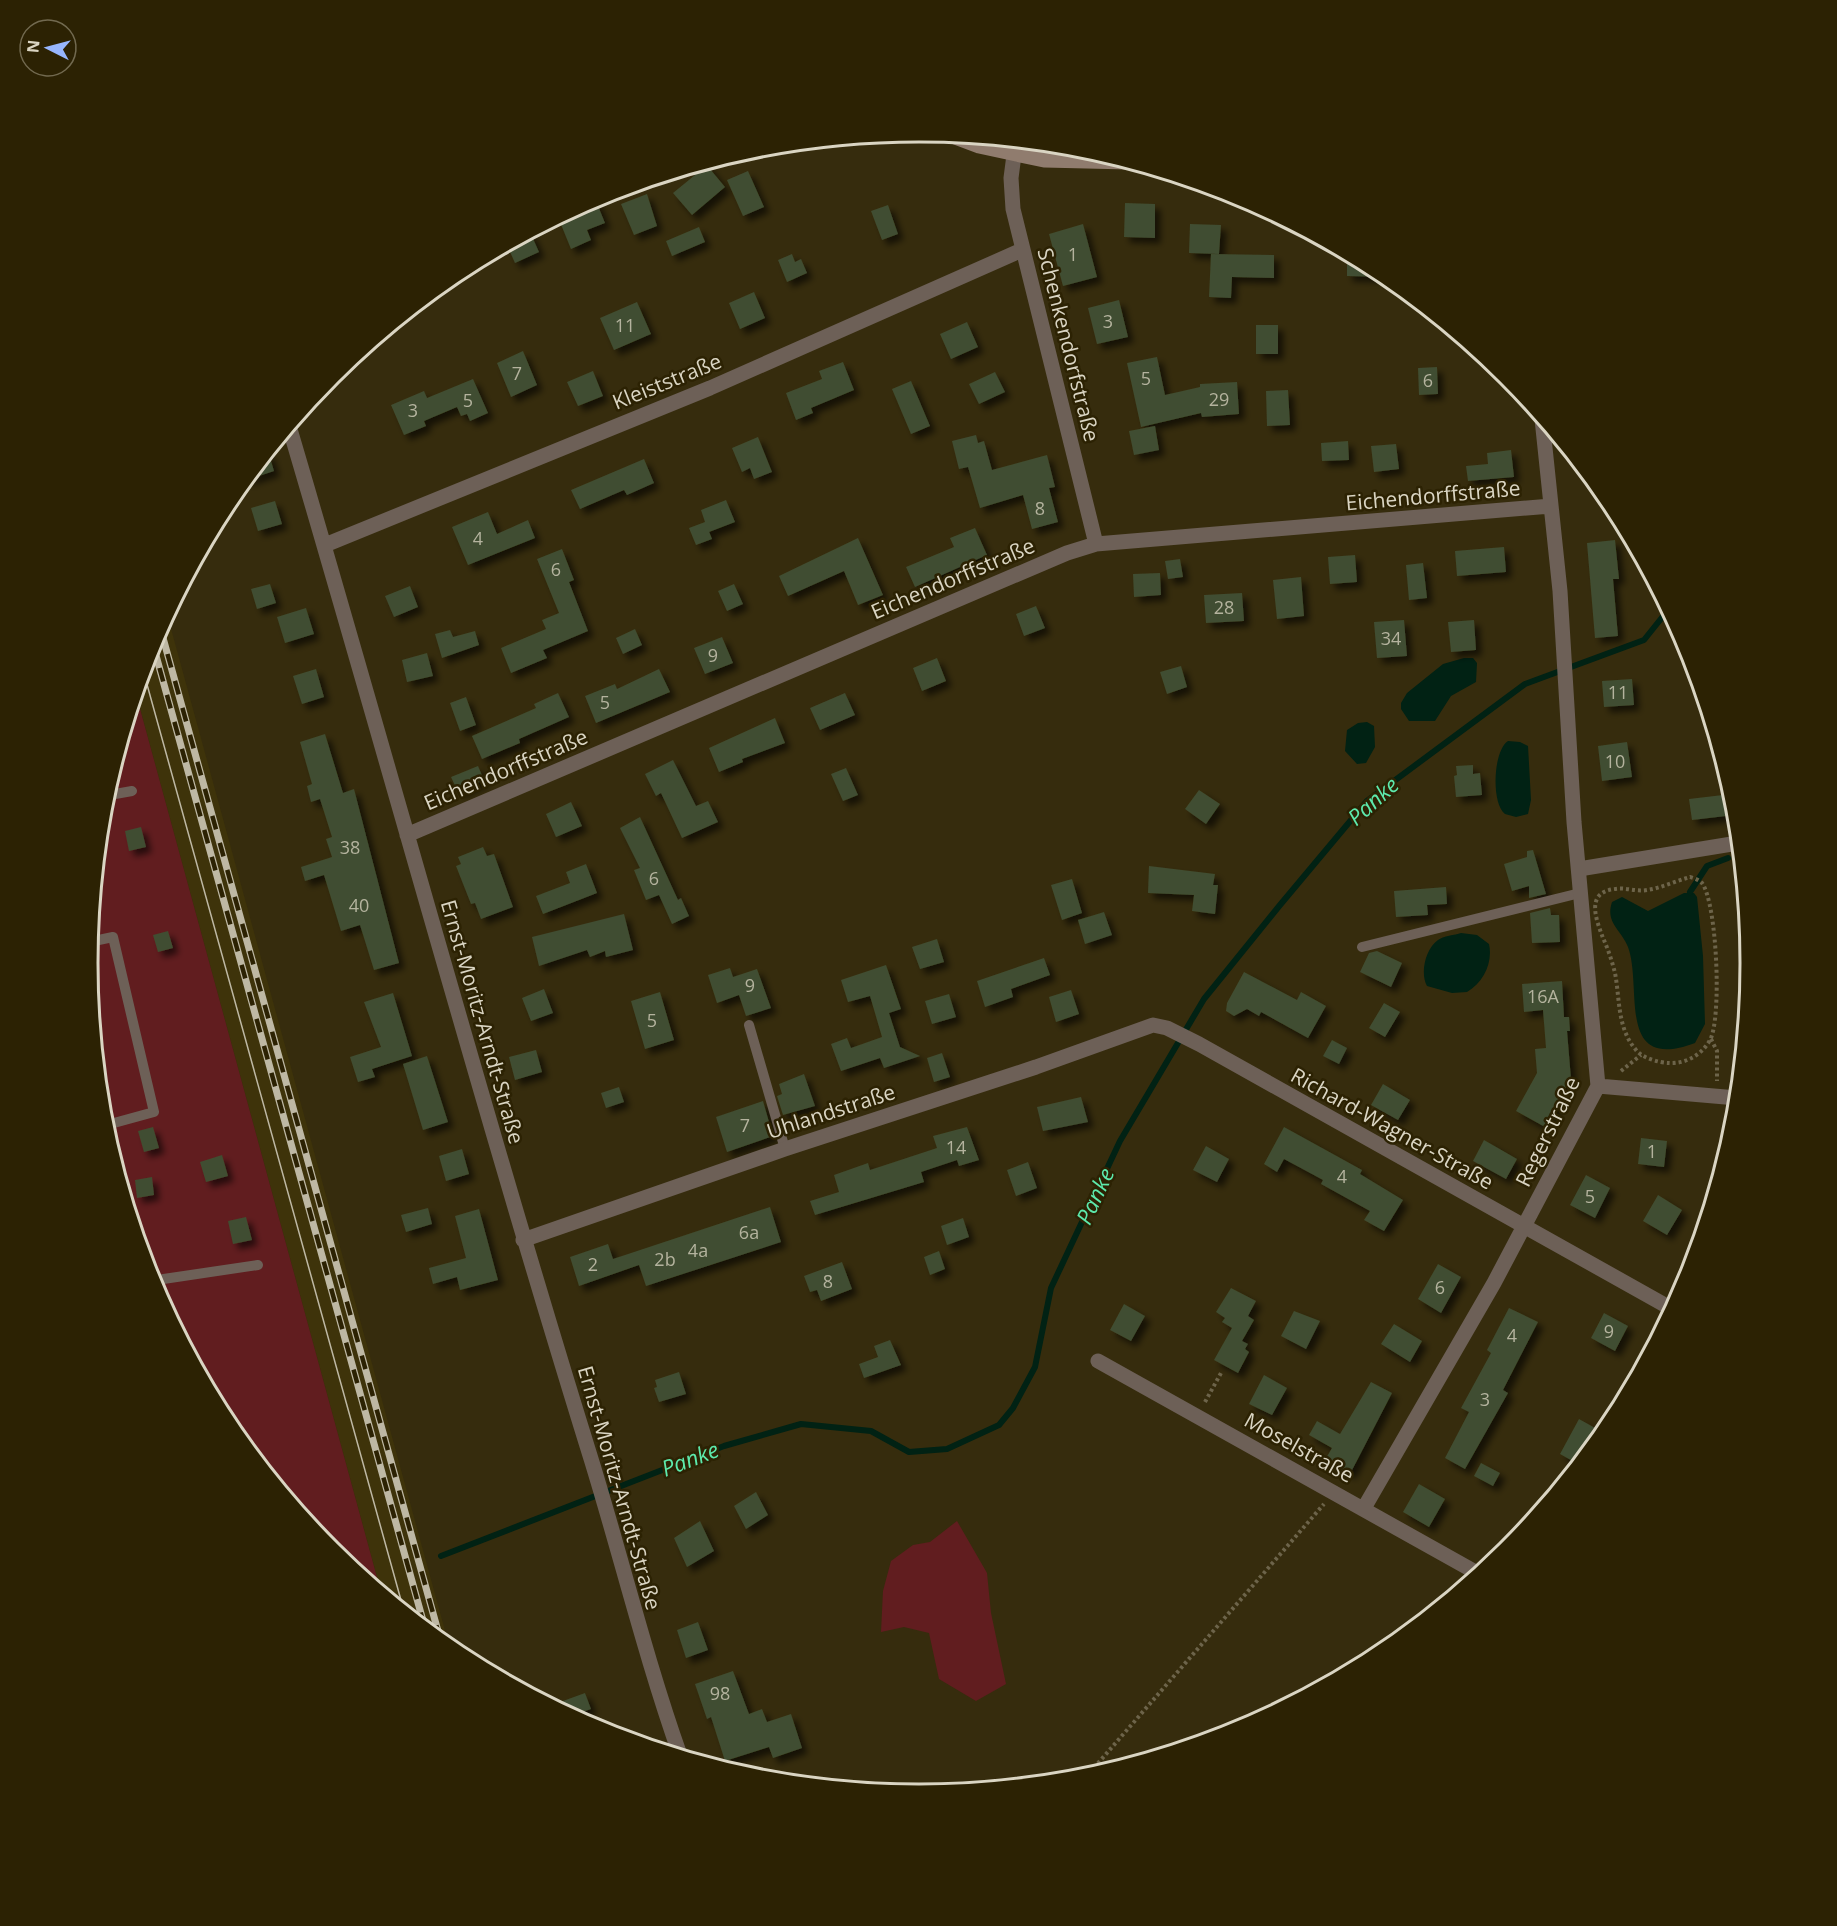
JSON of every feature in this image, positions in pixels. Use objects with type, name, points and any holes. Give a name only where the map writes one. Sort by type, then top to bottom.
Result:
[{"type":"main road","points":[[981,145],[1014,155],[1044,160],[1093,161]]},
{"type":"street","name":"Schenkendorfstraße","points":[[1014,155],[1011,178],[1013,209],[1096,544]]},
{"type":"street","name":"Kleiststraße","points":[[325,545],[710,388],[1022,250]]},
{"type":"street","name":"Regerstraße","points":[[1364,1508],[1523,1227],[1598,1086],[1580,892],[1560,591],[1543,431]]},
{"type":"street","name":"Ernst-Moritz-Arndt-Straße","points":[[291,434],[522,1240],[593,1468],[638,1629],[677,1747]]},
{"type":"street","name":"Eichendorffstraße","points":[[407,835],[1057,558],[1096,544],[1551,506]]},
{"type":"street","points":[[1579,869],[1730,844]]},
{"type":"street","name":"Uhlandstraße","points":[[522,1240],[785,1149],[1160,1027]]},
{"type":"street","name":"Richard-Wagner-Straße","points":[[1160,1027],[1199,1044],[1664,1305]]},
{"type":"street","points":[[1598,1086],[1728,1098]]},
{"type":"street","name":"Moselstraße","points":[[1098,1361],[1471,1570]]},
{"type":"lane","points":[[115,794],[132,791]]},
{"type":"lane","points":[[1362,947],[1580,892]]},
{"type":"lane","points":[[98,940],[113,938],[154,1112],[113,1123]]},
{"type":"lane","points":[[749,1024],[785,1149]]},
{"type":"lane","points":[[161,1279],[258,1265]]},
{"type":"path","points":[[1711,1039],[1701,1052],[1682,1063],[1666,1063],[1641,1055],[1635,1050],[1624,1029],[1619,1011],[1615,973],[1595,915],[1595,900],[1600,892],[1615,889],[1647,890],[1690,877],[1700,882],[1708,897],[1718,986],[1711,1039],[1718,1051],[1716,1097]]},
{"type":"path","points":[[1197,1416],[1221,1374]]},
{"type":"path","points":[[1098,1764],[1334,1492]]},
{"type":"shaded area","points":[[170,626],[446,1634],[378,1581],[139,705]]},
{"type":"shaded area","points":[[1473,658],[1477,663],[1476,682],[1451,696],[1435,721],[1409,721],[1401,709],[1401,703],[1407,693],[1443,664]]},
{"type":"shaded area","points":[[139,705],[378,1581],[338,1544],[267,1463],[207,1374],[160,1277],[125,1175],[113,1123],[99,1017],[99,909],[113,803],[125,751]]},
{"type":"shaded area","points":[[1367,722],[1374,726],[1375,747],[1366,763],[1357,764],[1345,751],[1347,730],[1358,723]]},
{"type":"shaded area","points":[[1508,741],[1520,742],[1528,746],[1531,800],[1528,814],[1516,817],[1505,814],[1497,799],[1496,777],[1499,755]]},
{"type":"shaded area","points":[[1684,893],[1694,893],[1697,897],[1703,956],[1705,1024],[1695,1043],[1670,1049],[1653,1046],[1643,1037],[1637,1022],[1632,964],[1628,947],[1612,921],[1610,909],[1612,902],[1622,897],[1648,911]]},
{"type":"shaded area","points":[[1461,933],[1477,935],[1489,944],[1490,958],[1486,971],[1478,983],[1467,992],[1452,993],[1427,986],[1424,969],[1430,949],[1440,939]]},
{"type":"shaded area","points":[[957,1521],[987,1573],[991,1613],[1006,1684],[976,1701],[939,1679],[929,1633],[904,1627],[881,1632],[883,1591],[891,1561],[913,1545],[930,1542]]},
{"type":"building","points":[[710,169],[725,187],[692,215],[673,193],[695,175]]},
{"type":"building","points":[[748,171],[764,207],[743,216],[727,180]]},
{"type":"building","points":[[647,194],[657,226],[634,235],[621,204]]},
{"type":"building","points":[[1125,203],[1155,204],[1155,238],[1124,237]]},
{"type":"building","points":[[888,205],[898,234],[882,240],[871,211]]},
{"type":"building","points":[[598,207],[605,223],[587,230],[591,240],[571,249],[561,224]]},
{"type":"building","points":[[1083,224],[1097,277],[1063,286],[1049,234]]},
{"type":"building","points":[[1190,224],[1221,225],[1219,254],[1189,253]]},
{"type":"building","points":[[699,227],[705,242],[672,256],[666,241]]},
{"type":"building","points":[[533,239],[539,252],[515,263],[510,251]]},
{"type":"building","points":[[792,254],[795,262],[801,259],[807,273],[787,282],[778,260]]},
{"type":"building","points":[[1211,254],[1274,255],[1274,278],[1232,277],[1231,298],[1209,297]]},
{"type":"building","points":[[1347,263],[1369,277],[1347,276]]},
{"type":"building","points":[[754,292],[765,318],[740,329],[729,303]]},
{"type":"building","points":[[1119,300],[1128,337],[1097,344],[1088,308]]},
{"type":"building","points":[[637,302],[651,334],[614,350],[600,318]]},
{"type":"building","points":[[967,322],[978,347],[951,359],[940,334]]},
{"type":"building","points":[[1256,325],[1278,325],[1278,354],[1256,354]]},
{"type":"building","points":[[523,351],[537,385],[511,397],[497,363]]},
{"type":"building","points":[[1157,357],[1165,395],[1200,387],[1200,384],[1237,382],[1239,414],[1202,417],[1201,413],[1141,427],[1127,363]]},
{"type":"building","points":[[843,362],[854,390],[811,408],[813,413],[796,420],[786,393],[822,379],[819,371]]},
{"type":"building","points":[[1437,367],[1438,394],[1419,395],[1418,368]]},
{"type":"building","points":[[593,371],[603,396],[578,406],[567,382]]},
{"type":"building","points":[[995,372],[1005,392],[979,404],[969,384]]},
{"type":"building","points":[[473,379],[488,413],[470,421],[467,414],[461,416],[457,407],[424,421],[426,426],[404,435],[391,405],[424,391],[427,398]]},
{"type":"building","points":[[911,381],[930,426],[911,434],[892,389]]},
{"type":"building","points":[[1288,390],[1290,425],[1267,426],[1266,391]]},
{"type":"building","points":[[1155,426],[1159,450],[1134,455],[1129,431]]},
{"type":"building","points":[[976,435],[978,443],[984,441],[992,470],[1047,455],[1055,487],[1049,488],[1058,522],[1032,529],[1023,495],[980,508],[968,467],[959,469],[952,441]]},
{"type":"building","points":[[758,437],[772,472],[754,479],[750,468],[742,472],[732,448]]},
{"type":"building","points":[[1348,441],[1349,460],[1322,461],[1321,443]]},
{"type":"building","points":[[1396,444],[1399,469],[1374,472],[1371,446]]},
{"type":"building","points":[[1511,450],[1514,477],[1468,481],[1466,466],[1488,464],[1487,453]]},
{"type":"building","points":[[270,459],[274,471],[257,477]]},
{"type":"building","points":[[644,459],[654,483],[627,495],[624,490],[580,509],[571,490]]},
{"type":"building","points":[[726,500],[735,522],[709,532],[712,539],[696,545],[689,528],[705,522],[701,510]]},
{"type":"building","points":[[275,501],[282,524],[258,531],[251,508]]},
{"type":"building","points":[[488,512],[497,534],[528,520],[535,538],[468,565],[452,527]]},
{"type":"building","points":[[975,528],[987,555],[915,587],[906,567],[954,547],[950,538]]},
{"type":"building","points":[[858,538],[883,595],[858,605],[844,571],[788,596],[779,576]]},
{"type":"building","points":[[1615,540],[1619,579],[1613,579],[1618,636],[1595,638],[1587,543]]},
{"type":"building","points":[[1504,547],[1506,572],[1457,576],[1455,551]]},
{"type":"building","points":[[562,549],[574,580],[569,582],[588,631],[543,650],[547,658],[511,673],[501,648],[546,629],[542,620],[559,613],[537,559]]},
{"type":"building","points":[[1355,555],[1357,582],[1330,584],[1328,557]]},
{"type":"building","points":[[1180,559],[1183,577],[1168,579],[1165,561]]},
{"type":"building","points":[[1423,563],[1427,598],[1409,600],[1406,565]]},
{"type":"building","points":[[1160,573],[1161,595],[1134,597],[1133,574]]},
{"type":"building","points":[[1301,577],[1304,616],[1277,619],[1273,580]]},
{"type":"building","points":[[270,584],[276,603],[257,609],[251,589]]},
{"type":"building","points":[[734,584],[743,604],[727,611],[718,591]]},
{"type":"building","points":[[410,586],[418,607],[394,617],[385,596]]},
{"type":"building","points":[[1242,593],[1244,621],[1206,623],[1204,595]]},
{"type":"building","points":[[1036,606],[1045,628],[1024,636],[1016,614]]},
{"type":"building","points":[[306,608],[314,634],[285,643],[277,617]]},
{"type":"building","points":[[1404,620],[1407,656],[1377,658],[1374,622]]},
{"type":"building","points":[[1474,620],[1476,650],[1451,652],[1448,622]]},
{"type":"building","points":[[635,629],[642,645],[623,654],[616,638]]},
{"type":"building","points":[[450,630],[453,637],[475,631],[479,645],[442,658],[435,634]]},
{"type":"building","points":[[722,637],[733,663],[705,674],[694,648]]},
{"type":"building","points":[[427,653],[433,676],[407,682],[402,660]]},
{"type":"building","points":[[937,658],[946,681],[922,691],[913,668]]},
{"type":"building","points":[[1181,666],[1187,687],[1167,694],[1160,672]]},
{"type":"building","points":[[316,669],[324,697],[302,704],[293,676]]},
{"type":"building","points":[[659,669],[670,692],[596,723],[585,696],[615,684],[617,689]]},
{"type":"building","points":[[1632,679],[1634,705],[1604,707],[1602,681]]},
{"type":"building","points":[[558,693],[569,717],[519,739],[520,743],[482,759],[472,736],[536,708],[534,704]]},
{"type":"building","points":[[845,693],[855,715],[820,730],[810,708]]},
{"type":"building","points":[[466,697],[476,725],[460,731],[450,703]]},
{"type":"building","points":[[775,718],[785,743],[742,759],[743,762],[719,772],[709,748]]},
{"type":"building","points":[[325,734],[343,793],[354,789],[399,963],[374,970],[360,925],[341,931],[324,875],[305,881],[301,867],[332,857],[326,839],[332,837],[320,799],[311,802],[307,786],[312,784],[300,742]]},
{"type":"building","points":[[1627,742],[1632,777],[1602,781],[1598,746]]},
{"type":"building","points":[[673,760],[696,806],[708,801],[718,822],[682,838],[661,793],[656,796],[645,774]]},
{"type":"building","points":[[1473,765],[1473,774],[1480,773],[1482,795],[1456,797],[1454,776],[1457,775],[1456,766]]},
{"type":"building","points":[[478,766],[484,780],[458,792],[451,777]]},
{"type":"building","points":[[846,768],[858,795],[843,801],[831,774]]},
{"type":"building","points":[[1199,790],[1220,804],[1206,824],[1185,809]]},
{"type":"building","points":[[1722,795],[1726,816],[1692,820],[1689,799]]},
{"type":"building","points":[[571,802],[582,826],[556,837],[546,814]]},
{"type":"building","points":[[640,817],[678,900],[681,898],[689,916],[672,924],[659,895],[646,900],[634,870],[640,868],[620,828]]},
{"type":"building","points":[[141,827],[146,847],[129,851],[125,831]]},
{"type":"building","points":[[483,847],[487,856],[494,854],[513,907],[481,919],[475,903],[471,904],[456,866],[461,864],[458,857]]},
{"type":"building","points":[[1533,850],[1546,894],[1529,898],[1529,886],[1512,891],[1504,864],[1527,857],[1527,851]]},
{"type":"building","points":[[586,864],[597,893],[543,914],[536,896],[570,883],[566,872]]},
{"type":"building","points":[[1149,866],[1215,874],[1213,885],[1218,885],[1215,914],[1192,911],[1194,895],[1148,893]]},
{"type":"building","points":[[1072,879],[1082,913],[1062,920],[1051,885]]},
{"type":"building","points":[[1446,887],[1447,904],[1427,905],[1428,915],[1396,917],[1394,891]]},
{"type":"building","points":[[1550,908],[1551,915],[1559,915],[1560,942],[1532,943],[1530,913]]},
{"type":"building","points":[[1104,912],[1112,935],[1085,944],[1078,920]]},
{"type":"building","points":[[624,914],[633,950],[606,957],[605,951],[590,957],[587,950],[539,966],[532,937]]},
{"type":"building","points":[[168,931],[173,948],[158,952],[153,935]]},
{"type":"building","points":[[937,939],[944,962],[920,969],[912,947]]},
{"type":"building","points":[[1377,951],[1402,963],[1391,987],[1360,972],[1369,953]]},
{"type":"building","points":[[1044,958],[1050,975],[1011,989],[1013,997],[985,1007],[977,981]]},
{"type":"building","points":[[886,965],[901,1009],[889,1013],[900,1047],[920,1056],[884,1068],[880,1058],[841,1071],[831,1044],[847,1038],[851,1048],[882,1037],[870,996],[848,1002],[841,980]]},
{"type":"building","points":[[730,968],[733,977],[757,969],[771,1008],[746,1016],[739,995],[717,1003],[708,975]]},
{"type":"building","points":[[1244,972],[1297,1000],[1301,992],[1326,1006],[1308,1038],[1261,1012],[1259,1016],[1247,1009],[1234,1016],[1226,1011],[1227,1003]]},
{"type":"building","points":[[1562,981],[1564,1017],[1569,1017],[1570,1031],[1567,1031],[1571,1079],[1545,1127],[1516,1111],[1537,1073],[1535,1049],[1546,1048],[1543,1010],[1524,1012],[1522,984]]},
{"type":"building","points":[[544,989],[553,1013],[531,1021],[522,998]]},
{"type":"building","points":[[1071,990],[1079,1014],[1056,1022],[1049,997]]},
{"type":"building","points":[[660,992],[674,1040],[645,1049],[631,1001]]},
{"type":"building","points":[[393,993],[412,1056],[372,1069],[375,1077],[358,1082],[350,1057],[381,1047],[364,1002]]},
{"type":"building","points":[[949,994],[956,1017],[932,1024],[925,1001]]},
{"type":"building","points":[[1384,1003],[1400,1012],[1385,1037],[1369,1028]]},
{"type":"building","points":[[1332,1040],[1347,1048],[1339,1064],[1323,1056]]},
{"type":"building","points":[[536,1050],[542,1072],[515,1080],[509,1057]]},
{"type":"building","points":[[942,1053],[950,1077],[934,1082],[927,1058]]},
{"type":"building","points":[[427,1056],[448,1122],[423,1130],[403,1064]]},
{"type":"building","points":[[804,1074],[815,1106],[783,1115],[777,1096],[782,1094],[779,1084]]},
{"type":"building","points":[[1383,1084],[1410,1100],[1398,1120],[1371,1105]]},
{"type":"building","points":[[619,1087],[624,1102],[606,1108],[601,1093]]},
{"type":"building","points":[[1081,1097],[1088,1122],[1043,1131],[1037,1107]]},
{"type":"building","points":[[763,1101],[773,1136],[727,1152],[716,1117]]},
{"type":"building","points":[[153,1127],[159,1148],[144,1152],[138,1131]]},
{"type":"building","points":[[967,1127],[979,1160],[959,1166],[957,1160],[921,1172],[924,1182],[815,1215],[810,1201],[839,1192],[834,1175],[868,1163],[870,1170],[937,1148],[933,1136]]},
{"type":"building","points":[[1284,1127],[1362,1170],[1360,1174],[1403,1200],[1384,1231],[1364,1220],[1370,1211],[1321,1184],[1323,1180],[1284,1159],[1277,1172],[1264,1164]]},
{"type":"building","points":[[1641,1138],[1667,1141],[1664,1167],[1638,1164]]},
{"type":"building","points":[[1484,1140],[1517,1159],[1506,1179],[1473,1161]]},
{"type":"building","points":[[1206,1146],[1229,1159],[1217,1182],[1193,1170]]},
{"type":"building","points":[[462,1149],[469,1174],[446,1181],[439,1156]]},
{"type":"building","points":[[222,1155],[228,1176],[206,1182],[200,1162]]},
{"type":"building","points":[[1028,1162],[1037,1188],[1016,1196],[1007,1170]]},
{"type":"building","points":[[1586,1175],[1610,1188],[1595,1218],[1570,1205]]},
{"type":"building","points":[[152,1177],[154,1195],[137,1198],[135,1180]]},
{"type":"building","points":[[1658,1195],[1682,1210],[1667,1235],[1643,1221]]},
{"type":"building","points":[[770,1207],[781,1242],[646,1286],[639,1265],[579,1286],[570,1257],[608,1244],[613,1259]]},
{"type":"building","points":[[428,1208],[432,1224],[406,1232],[401,1215]]},
{"type":"building","points":[[479,1209],[498,1280],[460,1290],[457,1277],[433,1284],[429,1268],[466,1258],[455,1216]]},
{"type":"building","points":[[246,1217],[252,1240],[233,1244],[228,1221]]},
{"type":"building","points":[[963,1218],[969,1237],[947,1245],[941,1226]]},
{"type":"building","points":[[939,1251],[945,1269],[930,1275],[924,1257]]},
{"type":"building","points":[[842,1262],[852,1289],[821,1301],[817,1290],[810,1292],[804,1276]]},
{"type":"building","points":[[1438,1264],[1461,1277],[1441,1313],[1418,1299]]},
{"type":"building","points":[[1231,1288],[1256,1301],[1248,1316],[1254,1320],[1242,1341],[1248,1344],[1245,1349],[1249,1352],[1238,1373],[1214,1360],[1232,1328],[1222,1322],[1225,1318],[1216,1312]]},
{"type":"building","points":[[1124,1304],[1145,1316],[1131,1341],[1110,1330]]},
{"type":"building","points":[[1509,1308],[1538,1322],[1503,1390],[1508,1393],[1465,1469],[1445,1458],[1469,1412],[1461,1408],[1491,1353],[1487,1350]]},
{"type":"building","points":[[1294,1311],[1320,1321],[1306,1349],[1281,1336]]},
{"type":"building","points":[[1604,1313],[1628,1326],[1615,1351],[1591,1338]]},
{"type":"building","points":[[1394,1324],[1422,1341],[1410,1362],[1381,1344]]},
{"type":"building","points":[[890,1340],[901,1365],[864,1378],[859,1364],[878,1357],[874,1346]]},
{"type":"building","points":[[679,1372],[686,1394],[659,1402],[654,1388],[657,1387],[655,1380]]},
{"type":"building","points":[[1264,1375],[1287,1388],[1272,1415],[1249,1404]]},
{"type":"building","points":[[1371,1382],[1392,1393],[1350,1474],[1325,1460],[1332,1448],[1309,1435],[1317,1421],[1340,1434]]},
{"type":"building","points":[[1579,1419],[1595,1428],[1572,1461],[1560,1454]]},
{"type":"building","points":[[1481,1463],[1500,1473],[1493,1486],[1474,1476]]},
{"type":"building","points":[[1419,1484],[1445,1499],[1429,1527],[1403,1512]]},
{"type":"building","points":[[756,1492],[768,1515],[746,1529],[734,1506]]},
{"type":"building","points":[[700,1521],[714,1551],[687,1567],[674,1538]]},
{"type":"building","points":[[698,1622],[708,1650],[686,1658],[677,1630]]},
{"type":"building","points":[[733,1671],[749,1714],[762,1709],[767,1722],[791,1714],[802,1748],[773,1758],[769,1747],[725,1760],[711,1717],[707,1719],[695,1684]]},
{"type":"building","points":[[585,1693],[591,1709],[583,1712],[561,1702]]},
{"type":"waterway","name":"Panke","points":[[441,1556],[724,1446],[801,1424],[871,1431],[909,1452],[947,1449],[999,1425],[1013,1408],[1035,1367],[1051,1288],[1120,1141],[1204,999],[1280,905],[1367,801],[1525,684],[1644,640],[1663,617]]},
{"type":"waterway","points":[[1690,892],[1707,866],[1728,858]]},
{"type":"tram line","points":[[147,684],[401,1599]]},
{"type":"railway","points":[[164,641],[437,1627]]},
{"type":"railway","points":[[157,658],[422,1616]]}]
